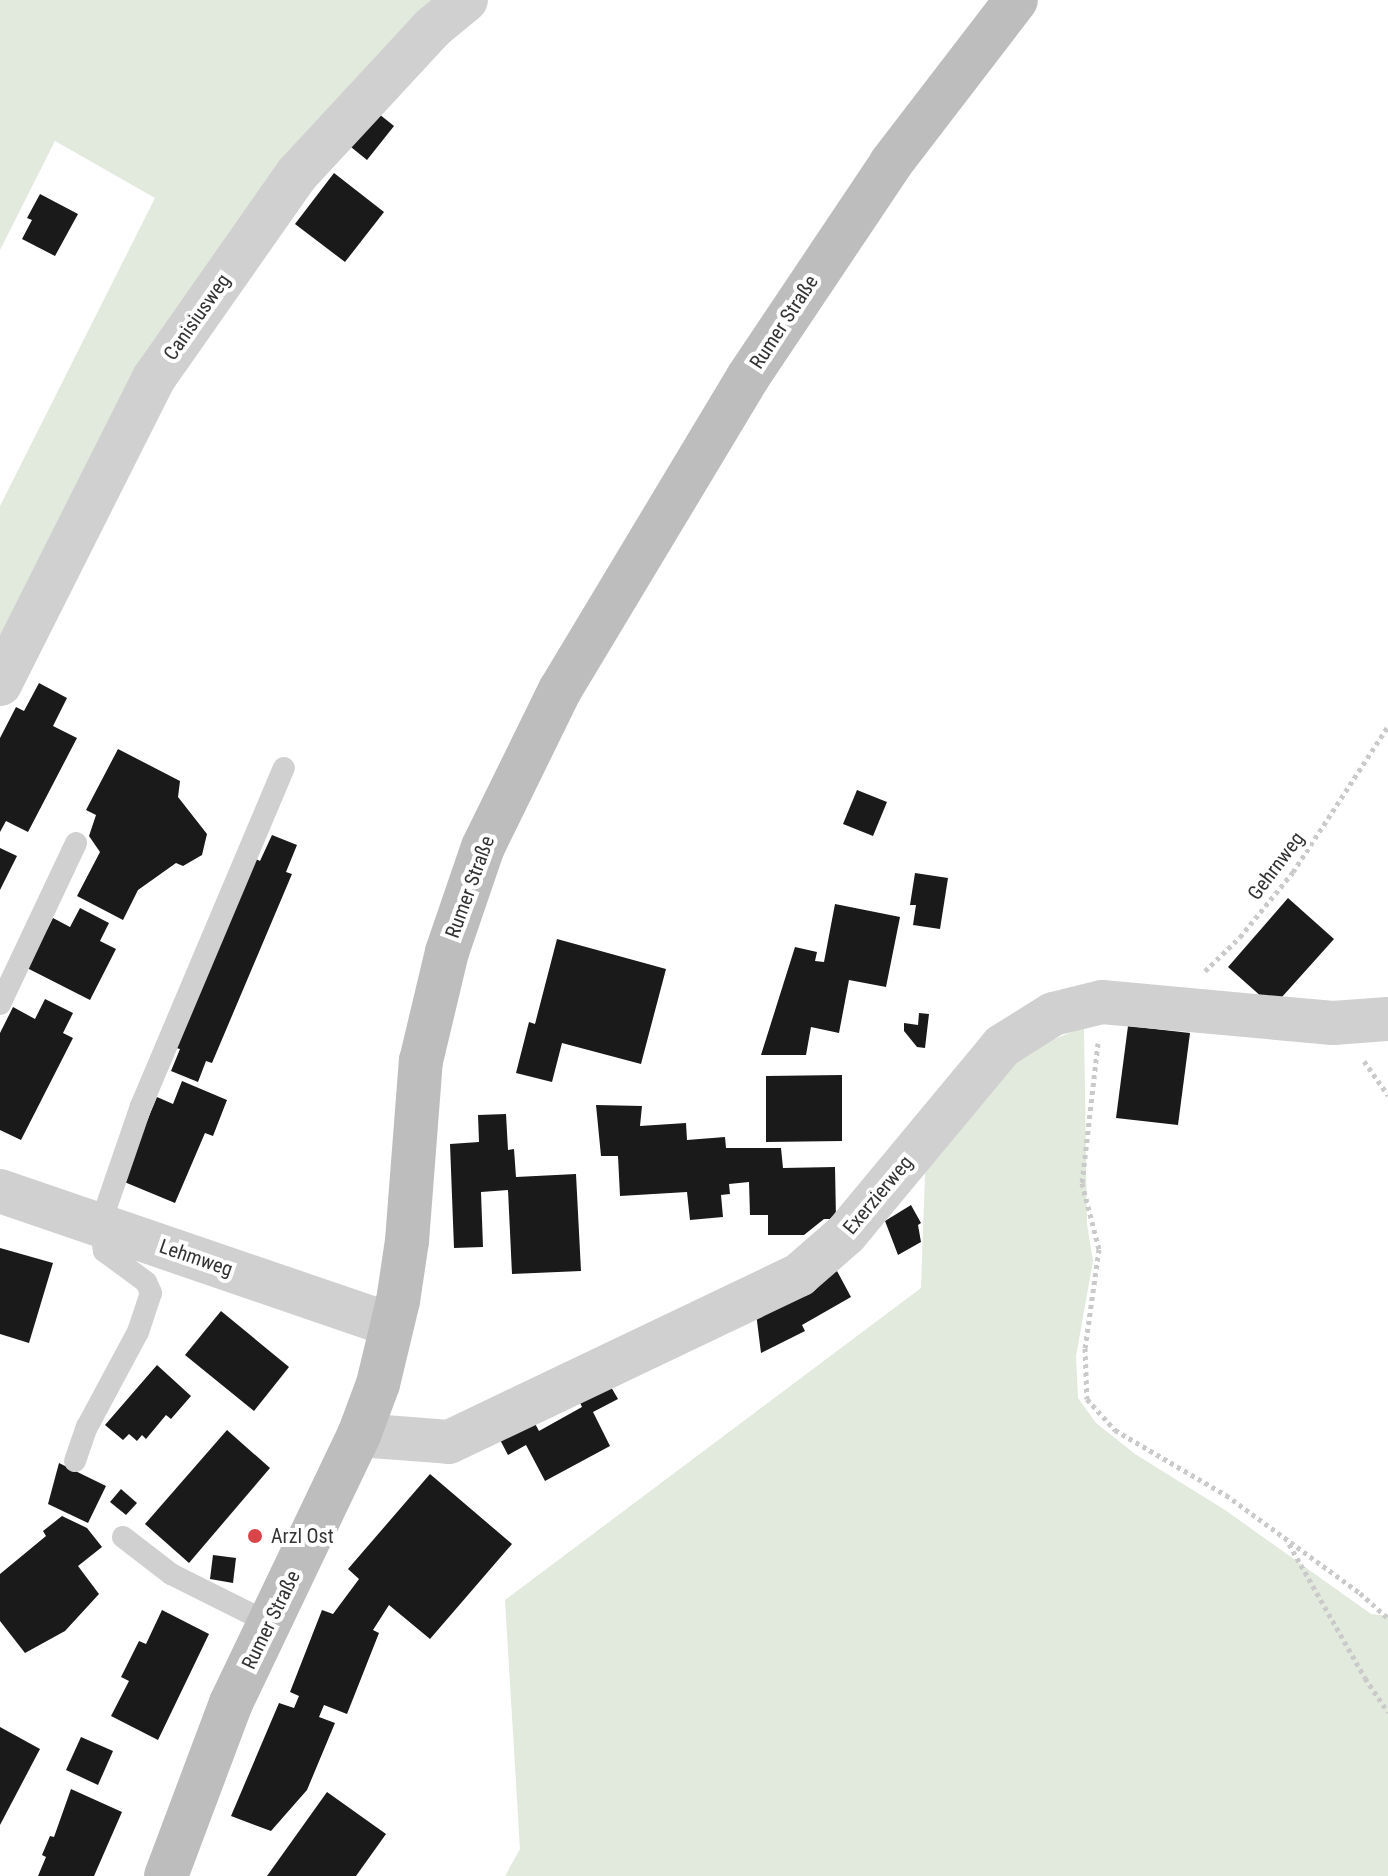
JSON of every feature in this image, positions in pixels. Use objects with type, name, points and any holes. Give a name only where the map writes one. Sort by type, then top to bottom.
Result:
[{"type":"main road","name":"Rumer Straße","points":[[166,1876],[231,1703],[359,1435],[378,1384],[407,1241],[421,1061],[432,1009],[466,891],[507,795],[560,690],[748,377],[891,163],[1016,0]]},
{"type":"street","name":"Canisiusweg","points":[[0,684],[154,378],[297,174],[432,28],[466,0]]},
{"type":"street","name":"Exerzierweg","points":[[359,1435],[449,1442],[799,1275],[846,1234],[1002,1046],[1053,1014],[1102,1002],[1165,1005],[1333,1023],[1388,1019]]},
{"type":"street","name":"Lehmweg","points":[[0,1191],[392,1325]]},
{"type":"lane","points":[[75,1461],[87,1427],[128,1353],[150,1299],[146,1282],[104,1251],[100,1225],[141,1106],[284,768]]},
{"type":"lane","points":[[0,1004],[76,843]]},
{"type":"lane","points":[[123,1537],[171,1574],[269,1623]]},
{"type":"path","name":"Gehrnweg","points":[[1165,1005],[1240,937],[1268,904],[1317,838],[1388,726]]},
{"type":"path","points":[[1102,1002],[1082,1183],[1099,1249],[1085,1348],[1087,1399],[1115,1430],[1226,1495],[1360,1593],[1388,1618]]},
{"type":"path","points":[[1286,1539],[1388,1712]]},
{"type":"shaded area","points":[[0,0],[443,0],[222,251],[0,672],[0,506],[155,198],[55,141],[0,250]]},
{"type":"shaded area","points":[[1084,1027],[1087,1224],[1093,1261],[1076,1356],[1078,1398],[1096,1423],[1135,1454],[1225,1510],[1371,1614],[1388,1616],[1388,1876],[505,1876],[520,1849],[505,1600],[921,1288],[926,1146],[1005,1059]]},
{"type":"building","points":[[374,110],[394,126],[367,160],[346,143]]},
{"type":"building","points":[[334,173],[384,212],[345,262],[295,224]]},
{"type":"building","points":[[40,194],[78,214],[55,256],[22,239],[32,220],[27,218]]},
{"type":"building","points":[[39,683],[67,698],[53,726],[77,738],[28,832],[6,821],[0,832],[0,738],[16,707],[24,711]]},
{"type":"building","points":[[118,749],[180,781],[178,797],[207,834],[202,855],[183,866],[176,863],[138,890],[123,920],[77,896],[100,852],[89,836],[96,815],[86,810]]},
{"type":"building","points":[[857,790],[887,802],[873,836],[843,824]]},
{"type":"building","points":[[272,835],[297,845],[286,872],[292,874],[212,1063],[206,1061],[198,1082],[171,1071],[180,1049],[176,1048],[256,859],[260,861]]},
{"type":"building","points":[[0,848],[17,856],[0,890]]},
{"type":"building","points":[[915,873],[948,878],[940,929],[913,925],[916,905],[910,905]]},
{"type":"building","points":[[1288,898],[1334,939],[1273,1007],[1228,967]]},
{"type":"building","points":[[835,904],[900,917],[886,987],[849,980],[839,1033],[811,1027],[806,1055],[761,1055],[795,947],[817,952],[815,961],[824,962]]},
{"type":"building","points":[[80,908],[109,923],[100,941],[116,949],[90,1000],[27,968],[53,918],[70,927]]},
{"type":"building","points":[[557,939],[666,969],[641,1064],[562,1043],[552,1082],[516,1073],[529,1022],[535,1024]]},
{"type":"building","points":[[45,999],[73,1013],[63,1033],[73,1038],[21,1140],[0,1130],[0,1033],[13,1007],[35,1019]]},
{"type":"building","points":[[919,1013],[929,1014],[925,1048],[917,1047],[904,1031],[904,1023],[918,1025]]},
{"type":"building","points":[[1128,1026],[1190,1033],[1178,1125],[1116,1118]]},
{"type":"building","points":[[842,1075],[842,1141],[766,1142],[766,1076]]},
{"type":"building","points":[[182,1081],[227,1100],[213,1136],[205,1133],[175,1203],[122,1181],[157,1097],[173,1104]]},
{"type":"building","points":[[596,1105],[642,1106],[640,1126],[686,1123],[687,1140],[725,1137],[726,1148],[781,1148],[783,1168],[835,1167],[836,1219],[824,1219],[804,1235],[768,1235],[768,1215],[750,1215],[749,1182],[729,1184],[730,1194],[721,1195],[723,1217],[690,1220],[687,1192],[620,1196],[618,1156],[601,1156]]},
{"type":"building","points":[[506,1114],[508,1150],[514,1149],[516,1177],[576,1174],[581,1271],[512,1274],[508,1190],[481,1192],[483,1247],[454,1248],[450,1144],[479,1142],[478,1115]]},
{"type":"building","points":[[911,1205],[921,1223],[918,1225],[921,1242],[898,1255],[885,1221]]},
{"type":"building","points":[[0,1248],[53,1263],[29,1343],[0,1334]]},
{"type":"building","points":[[837,1271],[851,1297],[802,1325],[805,1331],[761,1353],[756,1313]]},
{"type":"building","points":[[221,1311],[289,1367],[254,1411],[185,1355]]},
{"type":"building","points":[[157,1365],[191,1396],[171,1419],[166,1415],[146,1439],[142,1435],[137,1441],[129,1434],[123,1440],[105,1425]]},
{"type":"building","points":[[607,1380],[618,1399],[593,1412],[610,1446],[545,1481],[526,1445],[508,1455],[498,1436],[532,1418],[539,1431],[582,1407],[577,1396]]},
{"type":"building","points":[[227,1430],[270,1468],[189,1563],[145,1524]]},
{"type":"building","points":[[59,1463],[106,1486],[88,1523],[48,1504]]},
{"type":"building","points":[[430,1474],[512,1544],[430,1639],[389,1605],[373,1630],[379,1633],[347,1714],[324,1705],[319,1717],[335,1723],[307,1790],[271,1831],[231,1816],[279,1703],[294,1708],[299,1696],[290,1692],[322,1610],[333,1614],[359,1579],[348,1569]]},
{"type":"building","points":[[121,1489],[137,1503],[126,1515],[110,1502]]},
{"type":"building","points":[[62,1516],[87,1528],[102,1547],[78,1566],[99,1594],[65,1631],[25,1653],[0,1621],[0,1574],[46,1536],[43,1531]]},
{"type":"building","points":[[213,1555],[236,1558],[233,1583],[210,1579]]},
{"type":"building","points":[[162,1610],[209,1634],[158,1740],[111,1716],[129,1681],[121,1677],[139,1641],[146,1644]]},
{"type":"building","points":[[0,1727],[40,1749],[0,1825]]},
{"type":"building","points":[[81,1737],[113,1751],[98,1785],[66,1770]]},
{"type":"building","points":[[71,1789],[122,1812],[94,1876],[38,1876],[46,1857],[42,1855],[50,1836],[54,1837]]},
{"type":"building","points":[[327,1792],[386,1834],[356,1876],[267,1876]]},
{"type":"place","name":"Arzl Ost","points":[[255,1536]]}]
